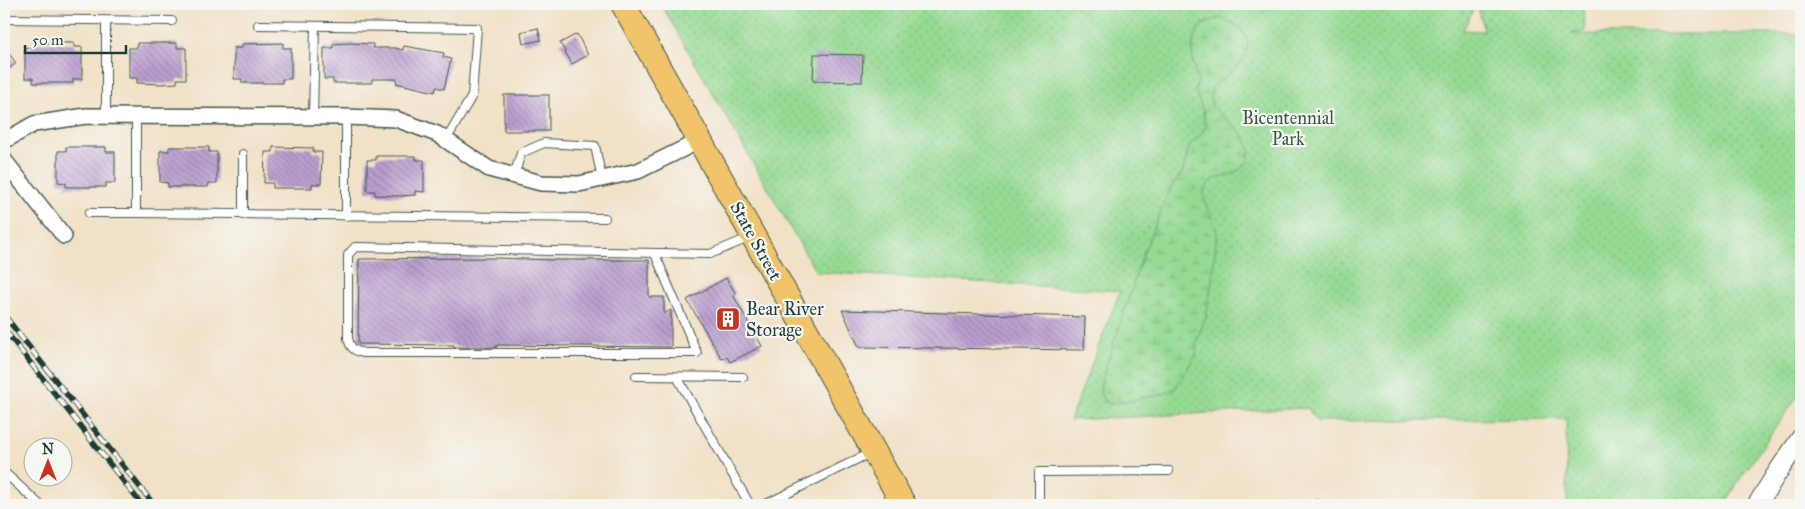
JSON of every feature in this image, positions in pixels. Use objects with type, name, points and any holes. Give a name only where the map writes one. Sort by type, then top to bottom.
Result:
[{"type":"main road","name":"State Street","points":[[623,4],[904,505]]},
{"type":"street","points":[[4,140],[34,124],[86,116],[346,117],[396,119],[437,134],[489,169],[542,183],[579,184],[638,171],[699,141]]},
{"type":"street","points":[[4,160],[64,236]]},
{"type":"street","points":[[1757,505],[1801,438]]},
{"type":"lane","points":[[4,19],[172,21]]},
{"type":"lane","points":[[106,20],[106,116]]},
{"type":"lane","points":[[258,25],[477,28],[472,96],[446,140]]},
{"type":"lane","points":[[313,117],[315,26]]},
{"type":"lane","points":[[136,116],[136,214]]},
{"type":"lane","points":[[346,117],[346,216]]},
{"type":"lane","points":[[514,176],[521,153],[544,143],[595,146],[602,179]]},
{"type":"lane","points":[[243,154],[243,215]]},
{"type":"lane","points":[[89,213],[605,218]]},
{"type":"lane","points":[[655,254],[697,352],[364,353],[350,347],[348,338],[348,255],[355,247],[710,254],[753,236]]},
{"type":"lane","points":[[636,376],[743,377]]},
{"type":"lane","points":[[678,377],[750,505]]},
{"type":"lane","points":[[764,505],[873,451]]},
{"type":"lane","points":[[1036,505],[1039,502],[1040,472],[1169,471]]},
{"type":"lane","points":[[4,472],[40,505]]},
{"type":"green space","name":"Bicentennial Park","points":[[661,4],[1476,4],[1463,30],[1484,31],[1477,4],[1584,4],[1585,31],[1571,34],[1801,34],[1801,391],[1738,482],[1725,505],[1567,505],[1566,419],[1316,421],[1308,408],[1070,420],[1120,291],[816,272]]},
{"type":"green space","points":[[1222,19],[1234,24],[1243,31],[1248,48],[1242,61],[1212,87],[1210,99],[1212,107],[1237,129],[1247,141],[1249,151],[1248,161],[1241,168],[1233,174],[1212,180],[1204,189],[1204,199],[1217,232],[1206,317],[1197,339],[1196,355],[1175,388],[1164,394],[1112,404],[1104,401],[1100,393],[1102,379],[1143,254],[1170,189],[1182,173],[1190,145],[1203,132],[1205,124],[1203,111],[1195,90],[1198,81],[1192,56],[1194,39],[1197,31],[1203,25],[1213,20]]},
{"type":"building","points":[[538,28],[541,40],[523,44],[521,32]]},
{"type":"building","points":[[577,34],[588,55],[572,64],[560,43]]},
{"type":"building","points":[[33,43],[74,43],[74,47],[82,47],[82,79],[73,79],[73,83],[33,83],[33,78],[25,78],[25,47],[33,48]]},
{"type":"building","points":[[137,43],[177,43],[177,48],[186,48],[186,79],[177,79],[177,83],[161,84],[137,83],[137,78],[129,78],[129,48],[137,48]]},
{"type":"building","points":[[283,43],[283,48],[291,48],[291,79],[282,79],[282,83],[242,83],[242,79],[234,79],[234,48],[242,48],[242,44]]},
{"type":"building","points":[[333,44],[373,44],[373,48],[403,50],[404,46],[444,53],[443,57],[451,59],[444,89],[436,87],[435,92],[396,83],[397,79],[372,79],[372,83],[333,83],[333,79],[324,79],[324,48],[333,48]]},
{"type":"building","points":[[4,47],[16,63],[4,73]]},
{"type":"building","points":[[814,54],[863,55],[862,82],[813,81]]},
{"type":"building","points":[[504,95],[549,95],[549,131],[504,131]]},
{"type":"building","points":[[66,147],[106,147],[106,152],[115,152],[115,183],[106,183],[106,187],[66,187],[66,183],[58,182],[58,151],[66,151]]},
{"type":"building","points":[[169,147],[209,147],[209,152],[217,152],[217,183],[208,183],[208,187],[168,187],[168,183],[160,182],[160,151],[169,151]]},
{"type":"building","points":[[273,147],[313,148],[313,152],[322,152],[321,184],[312,184],[312,188],[273,188],[273,183],[264,183],[265,152],[273,152]]},
{"type":"building","points":[[376,156],[416,156],[416,160],[424,160],[424,192],[415,191],[415,195],[400,196],[375,195],[375,191],[367,191],[367,160],[376,160]]},
{"type":"building","points":[[359,259],[649,260],[649,297],[664,297],[664,314],[671,310],[671,347],[497,345],[497,347],[454,347],[454,345],[358,344]]},
{"type":"building","name":"Bear River Storage","points":[[726,278],[736,294],[733,295],[762,346],[730,362],[727,357],[722,359],[687,300]]},
{"type":"building","points":[[842,310],[1085,317],[1084,350],[859,347]]},
{"type":"railway","points":[[4,315],[154,505]]},
{"type":"railway","points":[[4,329],[142,505]]},
{"type":"place","name":"Bear River Storage","points":[[728,319]]}]
